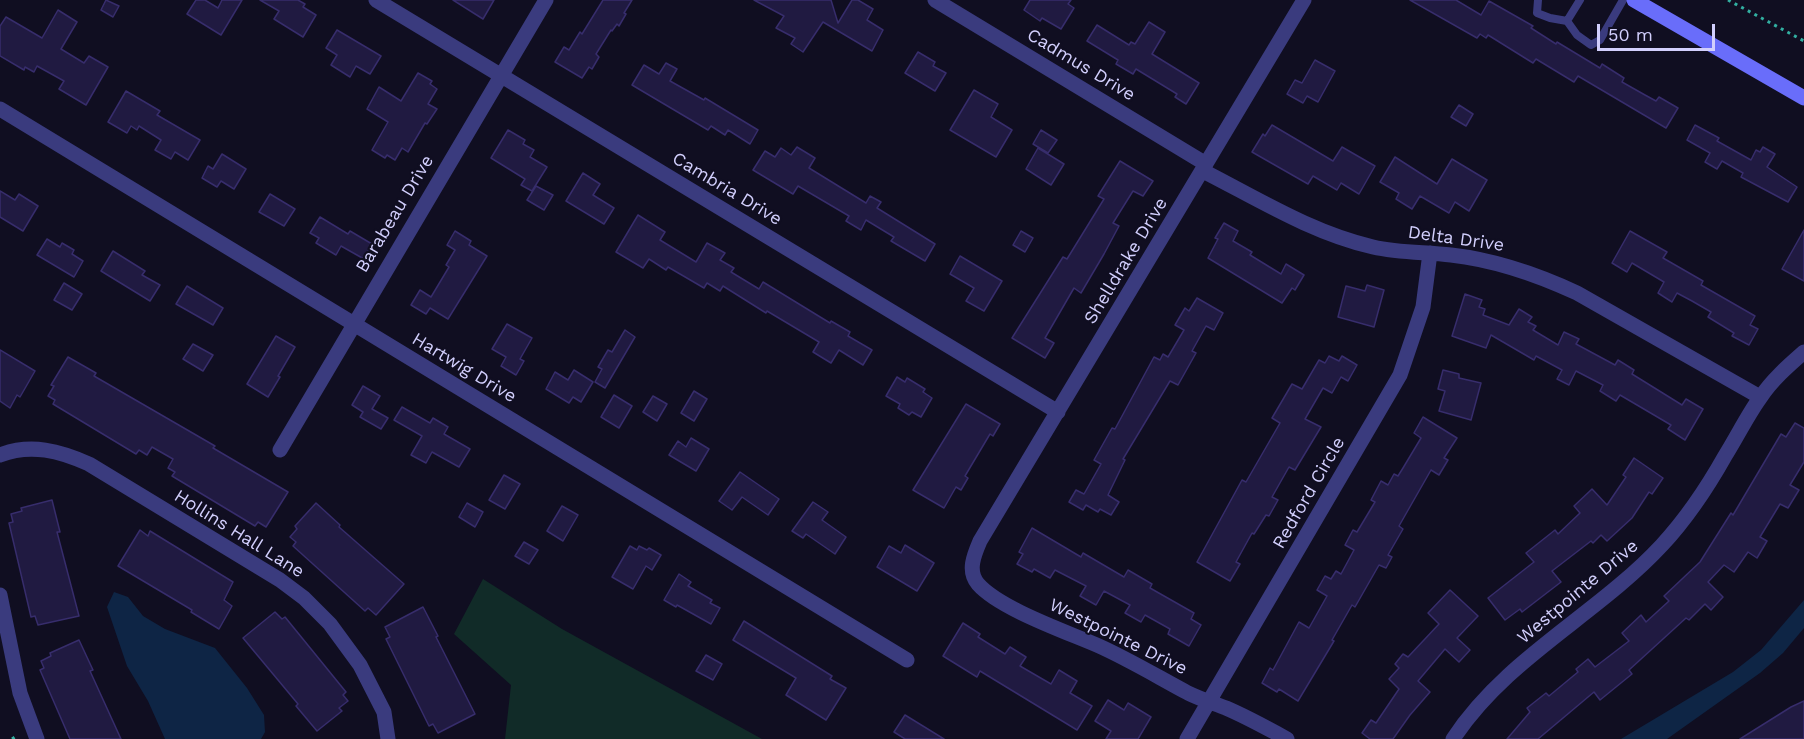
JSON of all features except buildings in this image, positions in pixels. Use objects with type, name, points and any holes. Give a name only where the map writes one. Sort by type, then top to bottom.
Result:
[{"type":"street","name":"Cambria Drive","points":[[376,0],[1058,412]]},
{"type":"street","name":"Barabeau Drive","points":[[280,450],[546,0]]},
{"type":"street","name":"Cadmus Drive","points":[[935,0],[1205,167]]},
{"type":"street","name":"Shelldrake Drive","points":[[980,542],[1305,0]]},
{"type":"street","points":[[1634,0],[1804,98]]},
{"type":"street","name":"Hartwig Drive","points":[[0,109],[907,660]]},
{"type":"street","name":"Delta Drive","points":[[1205,167],[1296,219],[1332,235],[1384,249],[1486,260],[1546,278],[1577,293],[1760,397]]},
{"type":"street","name":"Redford Circle","points":[[1187,739],[1400,375],[1422,307],[1430,253]]},
{"type":"street","name":"Westpointe Drive","points":[[1453,739],[1481,702],[1511,672],[1634,574],[1663,544],[1701,496],[1760,397],[1776,377],[1804,352]]},
{"type":"street","name":"Hollins Hall Lane","points":[[0,455],[29,448],[67,454],[89,464],[280,580],[320,614],[360,664],[384,712],[388,739]]},
{"type":"street","name":"Westpointe Drive","points":[[980,542],[972,559],[972,572],[976,582],[987,592],[1030,616],[1101,647],[1287,739]]},
{"type":"street","points":[[0,595],[20,693],[36,739]]},
{"type":"lane","points":[[1538,0],[1537,13],[1567,21],[1578,35],[1591,45],[1600,40],[1623,0]]},
{"type":"lane","points":[[1567,21],[1580,0]]},
{"type":"path","points":[[1728,0],[1804,41]]},
{"type":"path","points":[[12,739],[18,735]]},
{"type":"green space","points":[[483,579],[562,629],[762,739],[505,739],[511,685],[454,634]]},
{"type":"water","points":[[114,592],[128,597],[143,616],[165,629],[215,648],[247,688],[264,715],[265,732],[261,739],[165,739],[148,701],[127,666],[107,607]]},
{"type":"water","points":[[1804,600],[1804,628],[1783,653],[1760,673],[1667,739],[1621,739],[1733,672],[1761,650]]}]
